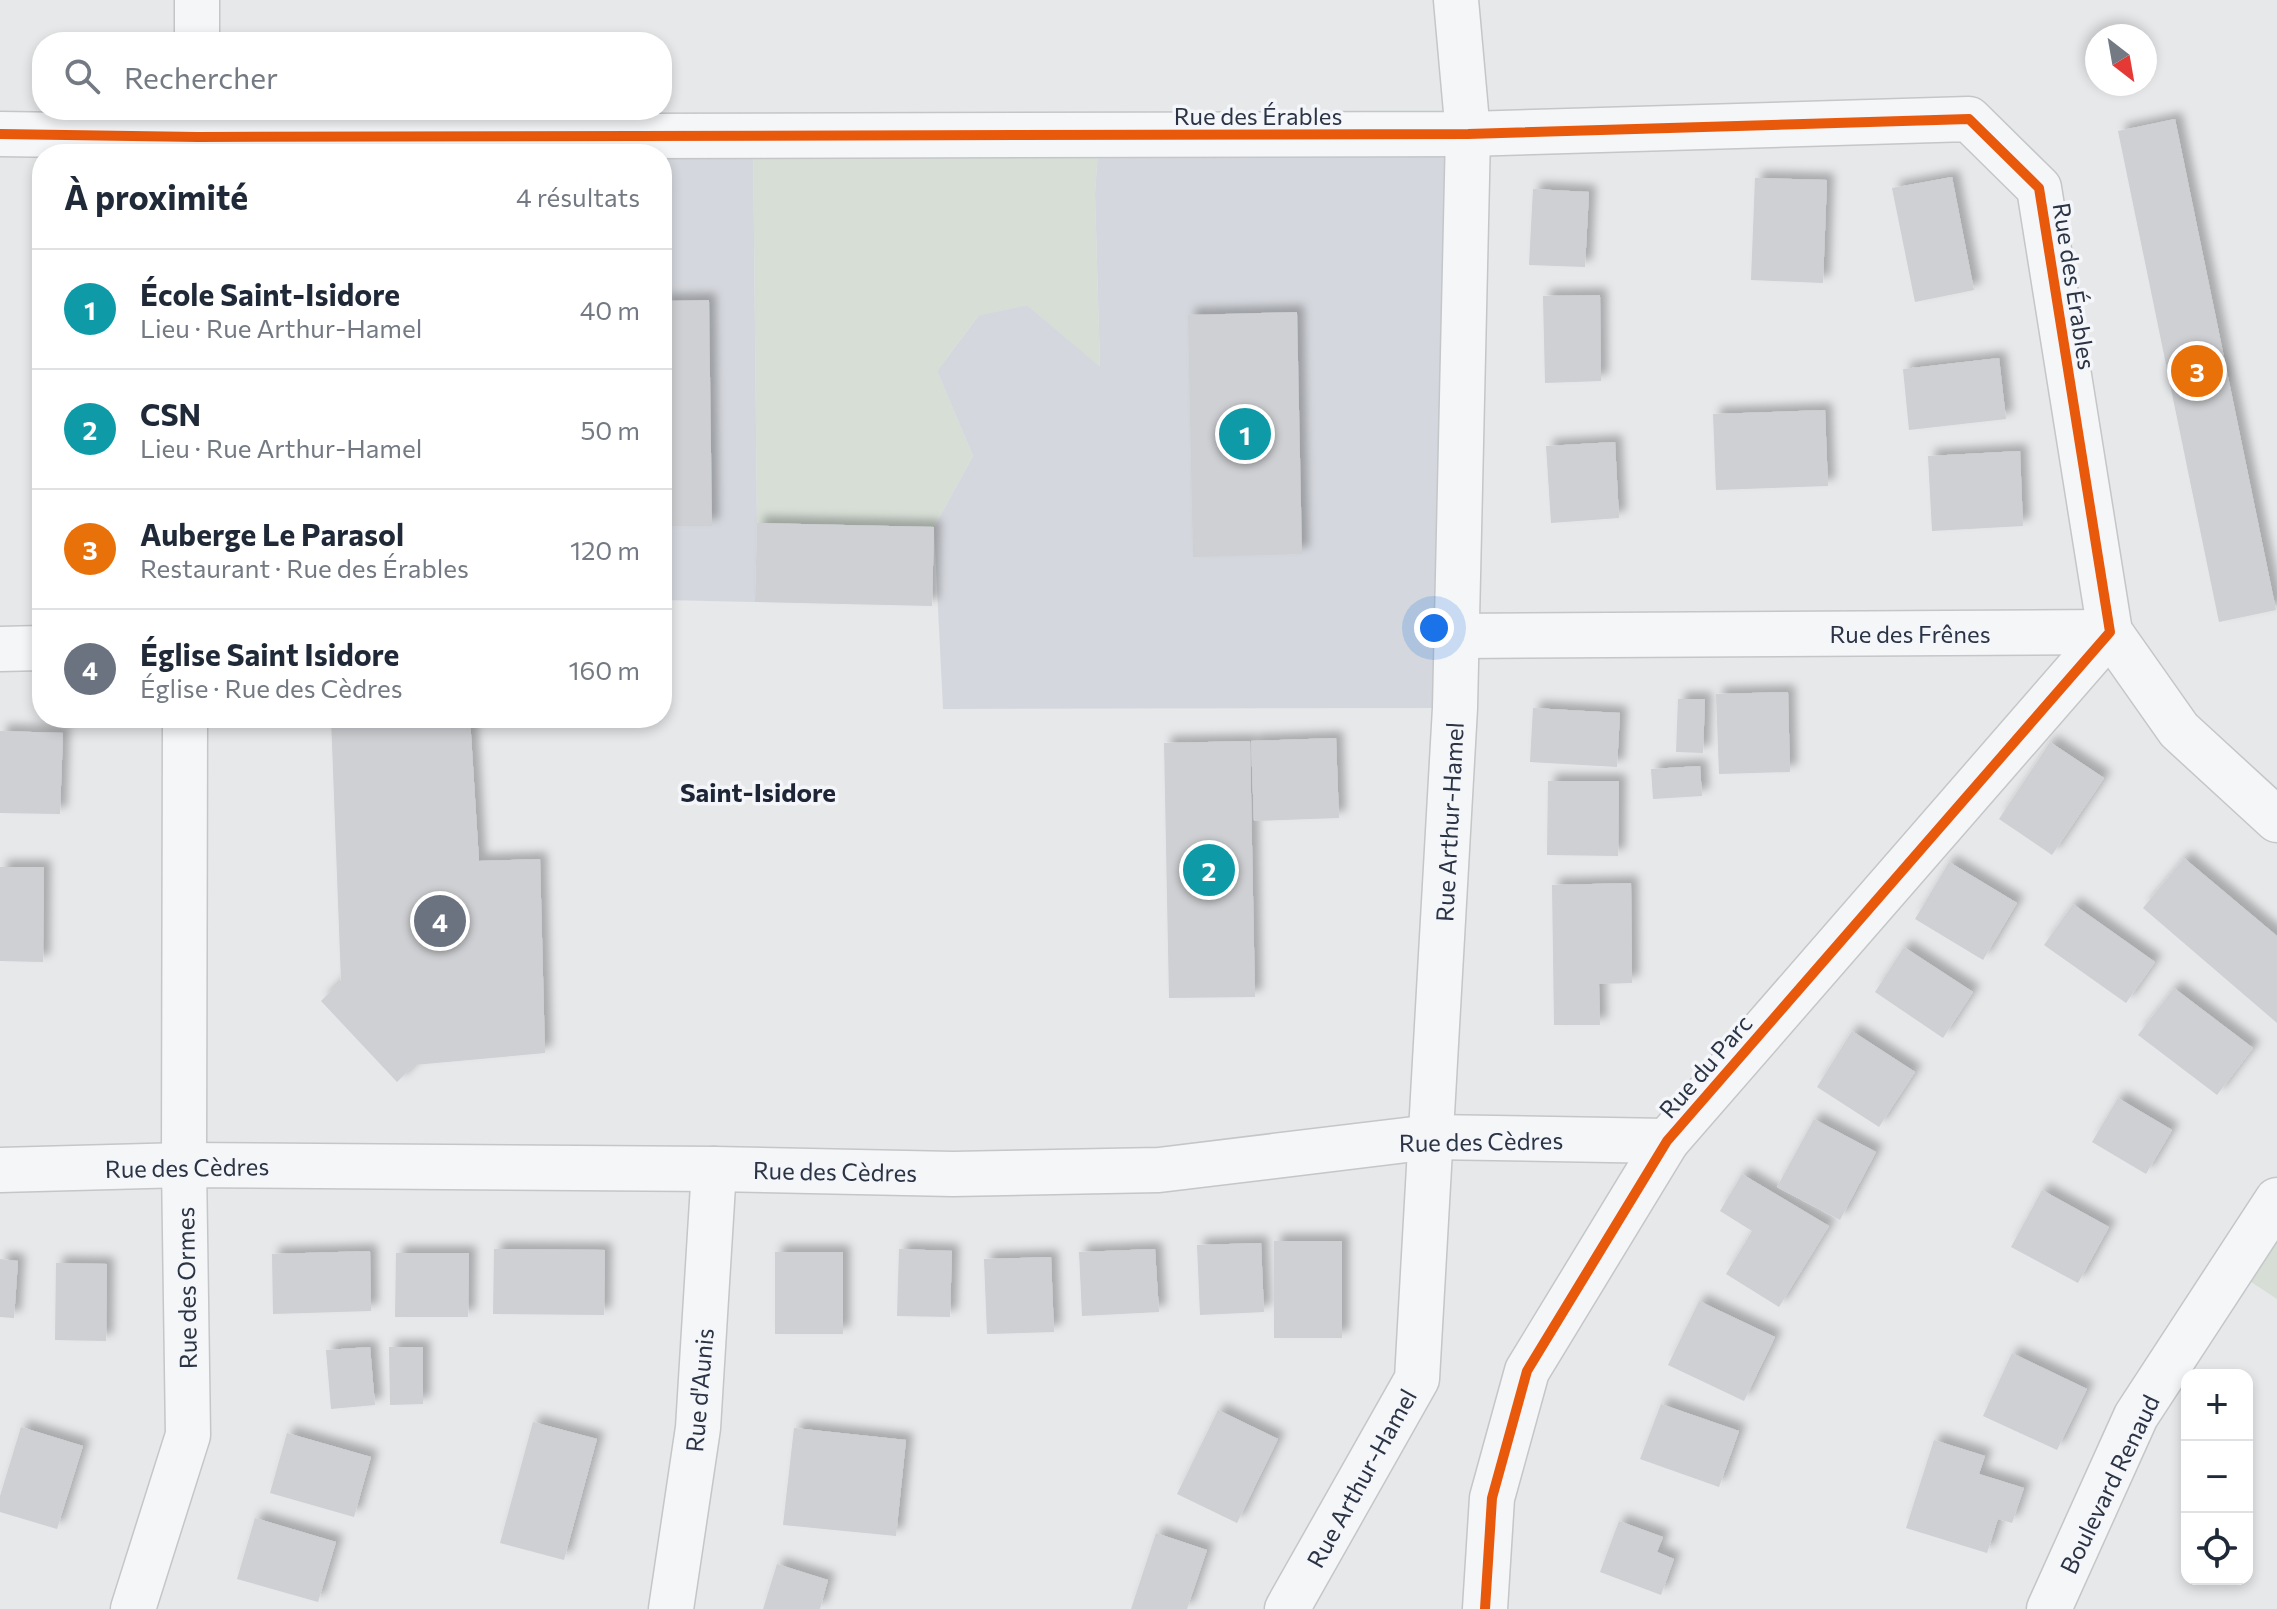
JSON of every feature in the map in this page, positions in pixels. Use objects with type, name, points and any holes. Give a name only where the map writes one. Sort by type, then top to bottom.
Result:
[{"type":"street","points":[[197,0],[197,32]]},
{"type":"street","name":"Rue Arthur-Hamel","points":[[1287,1609],[1417,1379],[1455,708],[1468,134],[1456,0]]},
{"type":"street","name":"Rue des Érables","points":[[0,134],[1468,134],[1969,119],[2039,188],[2110,632]]},
{"type":"street","points":[[2110,632],[2179,730],[2277,820]]},
{"type":"street","name":"Rue des Frênes","points":[[1456,636],[2110,632]]},
{"type":"street","name":"Rue du Parc","points":[[1485,1609],[1492,1498],[1527,1371],[1667,1141],[2110,632]]},
{"type":"street","points":[[0,649],[32,648]]},
{"type":"street","name":"Rue des Ormes","points":[[133,1609],[188,1435],[184,1165],[185,728]]},
{"type":"street","name":"Rue des Cèdres","points":[[0,1170],[184,1165],[953,1174],[1159,1170],[1431,1137],[1667,1141]]},
{"type":"street","name":"Rue d'Aunis","points":[[671,1609],[698,1428],[714,1169]]},
{"type":"street","name":"Boulevard Renaud","points":[[2049,1609],[2136,1416],[2277,1200]]},
{"type":"shaded area","points":[[1468,134],[1455,708],[943,709],[934,527],[973,456],[937,371],[979,315],[1027,305],[1100,366],[1095,194],[1099,135]]},
{"type":"shaded area","points":[[1099,135],[1095,194],[1100,367],[1027,305],[978,316],[937,371],[973,456],[934,527],[757,523],[753,136]]},
{"type":"shaded area","points":[[753,136],[755,602],[672,600],[672,152]]},
{"type":"shaded area","points":[[2277,1237],[2277,1299],[2233,1270]]},
{"type":"building","points":[[2175,119],[2276,610],[2219,622],[2118,131]]},
{"type":"building","points":[[1952,177],[1974,290],[1915,302],[1892,188]]},
{"type":"building","points":[[1755,178],[1827,180],[1823,283],[1751,280]]},
{"type":"building","points":[[1533,189],[1589,192],[1585,267],[1529,265]]},
{"type":"building","points":[[1600,295],[1601,381],[1545,383],[1543,296]]},
{"type":"building","points":[[709,300],[712,526],[672,526],[672,301]]},
{"type":"building","points":[[1297,312],[1302,554],[1193,557],[1188,315]]},
{"type":"building","points":[[1999,358],[2006,419],[1909,430],[1903,369]]},
{"type":"building","points":[[1825,410],[1828,486],[1716,490],[1713,414]]},
{"type":"building","points":[[1615,442],[1619,518],[1551,523],[1546,446]]},
{"type":"building","points":[[2020,451],[2023,526],[1932,531],[1928,456]]},
{"type":"building","points":[[757,523],[934,527],[932,606],[755,602]]},
{"type":"building","points":[[1788,692],[1790,772],[1719,774],[1716,694]]},
{"type":"building","points":[[1678,699],[1705,699],[1703,753],[1676,752]]},
{"type":"building","points":[[1533,708],[1620,713],[1617,767],[1530,762]]},
{"type":"building","points":[[331,728],[471,728],[479,861],[540,859],[545,1053],[414,1065],[397,1082],[321,1001],[341,981]]},
{"type":"building","points":[[0,731],[63,733],[60,814],[0,813]]},
{"type":"building","points":[[1336,738],[1339,818],[1254,821],[1251,741]]},
{"type":"building","points":[[1250,741],[1255,997],[1169,998],[1164,743]]},
{"type":"building","points":[[2050,742],[2104,778],[2052,855],[1999,819]]},
{"type":"building","points":[[1700,766],[1702,796],[1653,799],[1651,769]]},
{"type":"building","points":[[1548,781],[1619,781],[1618,856],[1547,855]]},
{"type":"building","points":[[2184,858],[2277,936],[2277,1023],[2143,908]]},
{"type":"building","points":[[1949,862],[2017,903],[1983,960],[1915,919]]},
{"type":"building","points":[[0,867],[44,867],[43,962],[0,961]]},
{"type":"building","points":[[1631,883],[1632,983],[1599,984],[1600,1025],[1554,1025],[1552,885]]},
{"type":"building","points":[[2073,904],[2155,962],[2126,1003],[2044,945]]},
{"type":"building","points":[[1904,947],[1973,992],[1943,1038],[1875,992]]},
{"type":"building","points":[[2174,988],[2253,1048],[2217,1095],[2138,1035]]},
{"type":"building","points":[[1852,1031],[1915,1072],[1879,1127],[1817,1087]]},
{"type":"building","points":[[2118,1098],[2172,1130],[2146,1174],[2092,1142]]},
{"type":"building","points":[[1814,1119],[1876,1152],[1840,1220],[1777,1187]]},
{"type":"building","points":[[1742,1174],[1829,1226],[1779,1307],[1726,1274],[1752,1231],[1720,1211]]},
{"type":"building","points":[[2042,1190],[2109,1227],[2078,1283],[2011,1247]]},
{"type":"building","points":[[1274,1241],[1342,1241],[1342,1338],[1274,1338]]},
{"type":"building","points":[[1261,1243],[1264,1312],[1200,1315],[1197,1245]]},
{"type":"building","points":[[494,1249],[605,1250],[604,1315],[493,1314]]},
{"type":"building","points":[[899,1249],[952,1251],[950,1317],[897,1316]]},
{"type":"building","points":[[1155,1249],[1159,1312],[1082,1316],[1079,1252]]},
{"type":"building","points":[[370,1251],[371,1311],[273,1314],[272,1254]]},
{"type":"building","points":[[775,1252],[843,1252],[843,1334],[775,1334]]},
{"type":"building","points":[[396,1253],[469,1253],[468,1317],[395,1317]]},
{"type":"building","points":[[1051,1257],[1054,1332],[987,1334],[984,1259]]},
{"type":"building","points":[[0,1259],[18,1261],[14,1318],[0,1317]]},
{"type":"building","points":[[56,1263],[107,1264],[106,1341],[55,1340]]},
{"type":"building","points":[[1699,1301],[1775,1337],[1744,1401],[1668,1365]]},
{"type":"building","points":[[370,1347],[375,1405],[331,1409],[326,1350]]},
{"type":"building","points":[[389,1347],[423,1347],[423,1404],[390,1405]]},
{"type":"building","points":[[2012,1353],[2087,1389],[2057,1450],[1983,1416]]},
{"type":"building","points":[[1661,1404],[1739,1431],[1719,1487],[1640,1459]]},
{"type":"building","points":[[1218,1410],[1278,1439],[1237,1523],[1177,1494]]},
{"type":"building","points":[[533,1422],[597,1439],[564,1560],[500,1543]]},
{"type":"building","points":[[21,1427],[83,1446],[57,1529],[0,1512],[0,1496]]},
{"type":"building","points":[[794,1428],[906,1440],[896,1536],[783,1525]]},
{"type":"building","points":[[287,1433],[371,1457],[354,1517],[270,1493]]},
{"type":"building","points":[[1934,1440],[1985,1456],[1979,1474],[2024,1488],[2012,1523],[1998,1519],[1987,1553],[1906,1528]]},
{"type":"building","points":[[255,1518],[336,1542],[318,1602],[237,1579]]},
{"type":"building","points":[[1619,1521],[1663,1537],[1657,1552],[1674,1559],[1661,1595],[1600,1572]]},
{"type":"building","points":[[1156,1533],[1207,1550],[1187,1609],[1131,1609]]},
{"type":"building","points":[[777,1564],[828,1580],[820,1609],[763,1609]]},
{"type":"cycle path","points":[[0,134],[198,137],[1468,134],[1969,119],[2039,188],[2110,632],[1667,1141],[1527,1371],[1492,1498],[1485,1609]]},
{"type":"place","name":"Auberge Le Parasol","points":[[2197,371]]},
{"type":"place","name":"École Saint-Isidore","points":[[1245,434]]},
{"type":"place","name":"CSN","points":[[1209,870]]},
{"type":"place","name":"Église Saint Isidore","points":[[440,921]]},
{"type":"district","name":"Saint-Isidore","points":[[758,791]]}]
